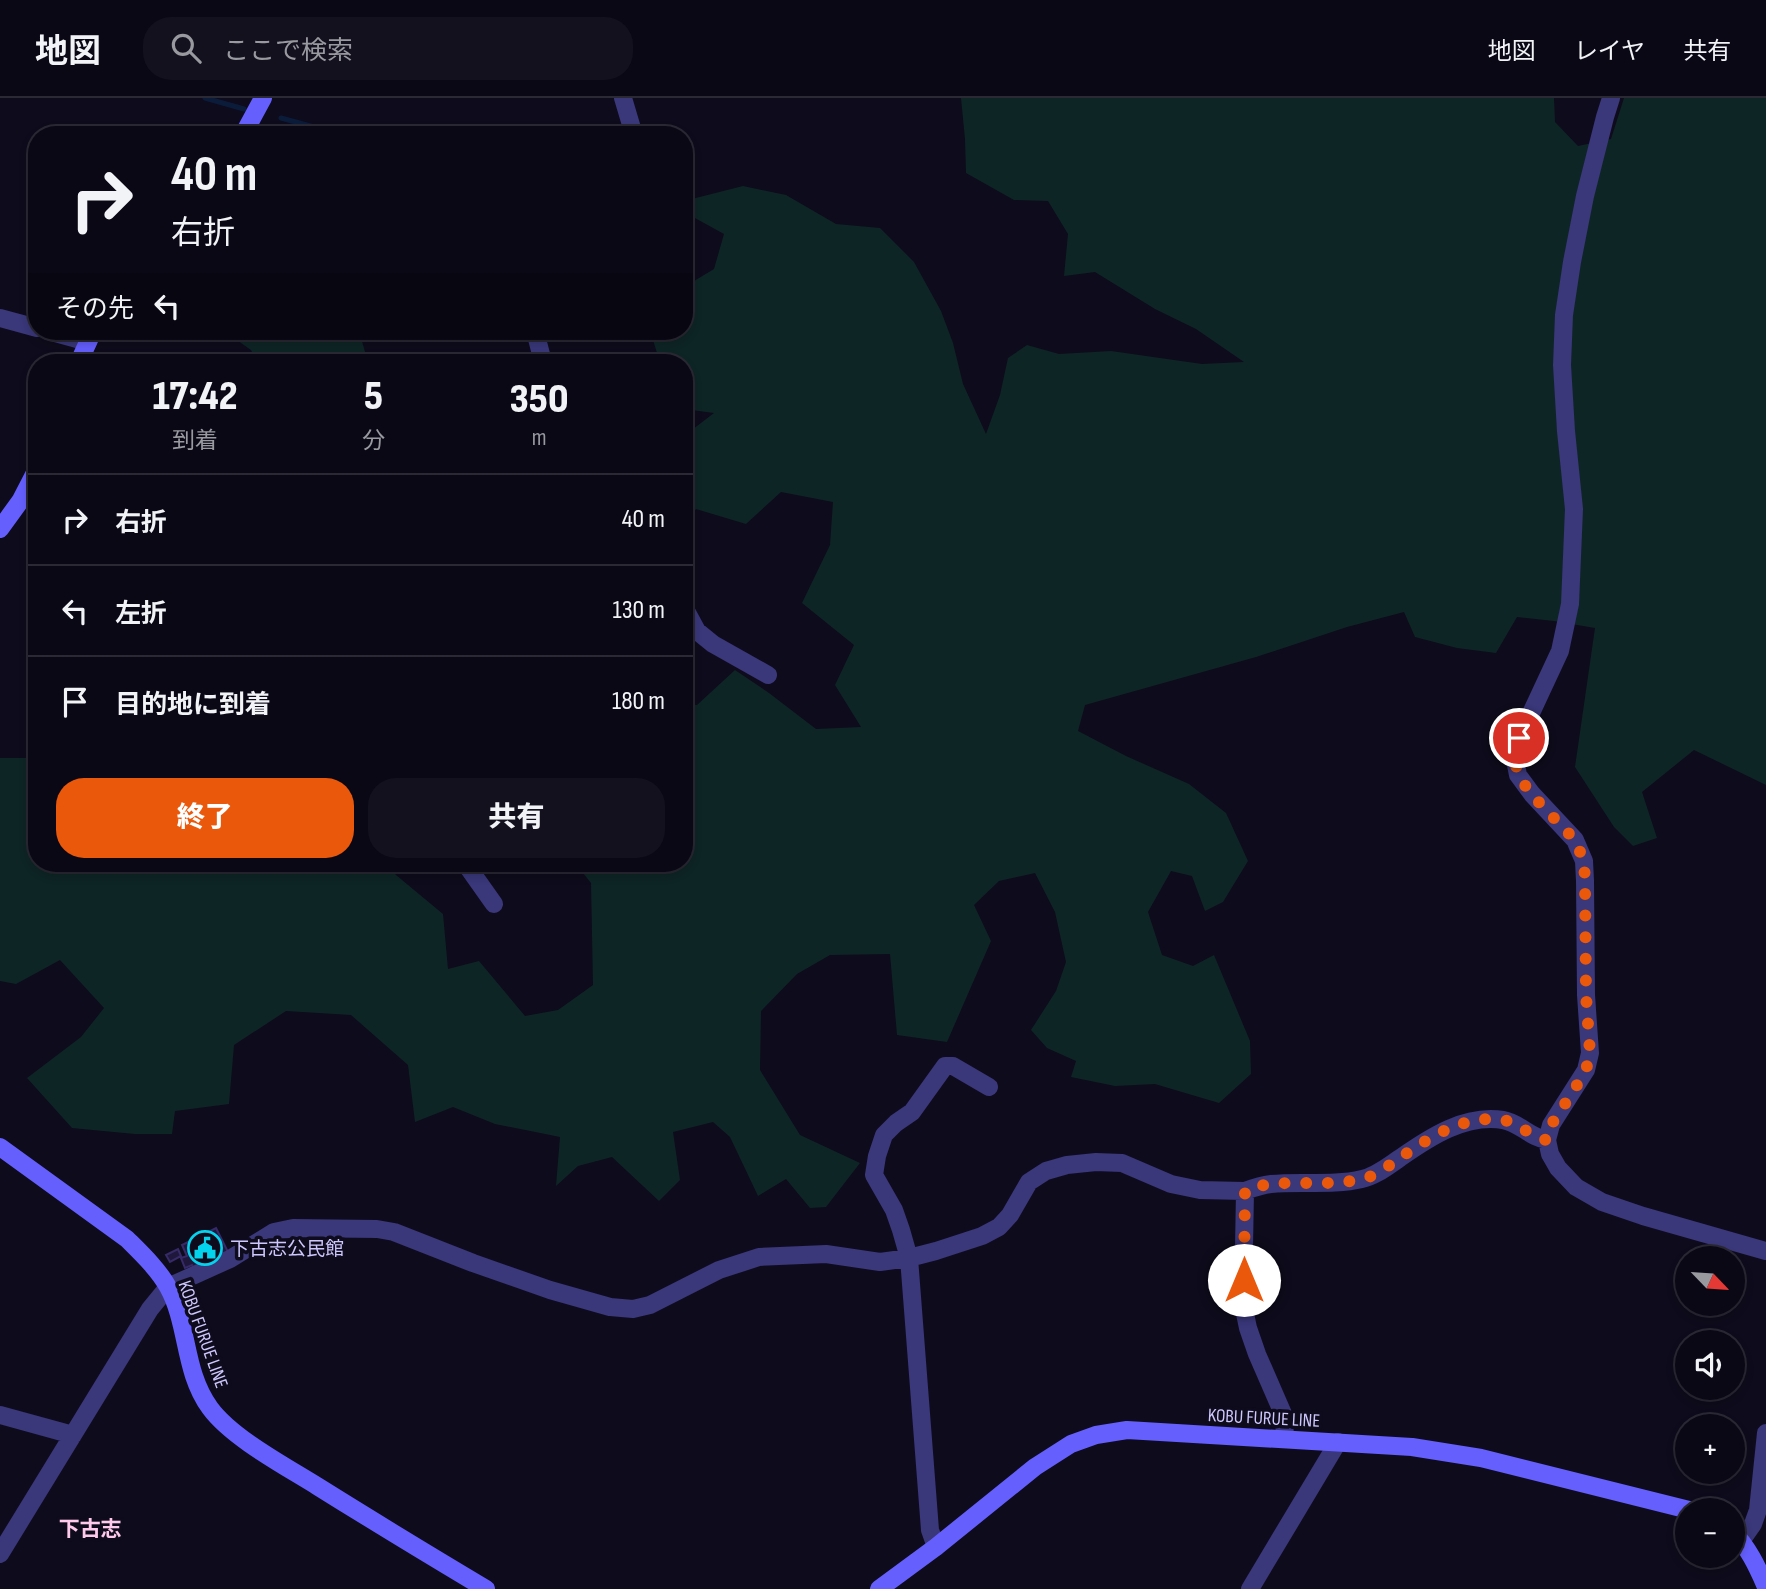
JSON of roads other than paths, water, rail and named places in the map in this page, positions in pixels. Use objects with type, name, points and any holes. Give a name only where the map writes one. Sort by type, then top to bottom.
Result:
[{"type":"main road","points":[[248,126],[263,98]]},
{"type":"main road","points":[[0,529],[28,486]]},
{"type":"main road","name":"KOBU FURUE LINE","points":[[0,1147],[127,1239],[145,1257],[168,1287],[179,1315],[196,1385],[211,1409],[232,1431],[486,1589]]},
{"type":"main road","name":"KOBU FURUE LINE","points":[[879,1589],[1035,1467],[1071,1444],[1127,1430],[1412,1447],[1480,1458],[1675,1507]]},
{"type":"main road","points":[[1745,1547],[1766,1587]]},
{"type":"street","points":[[623,98],[631,126]]},
{"type":"street","points":[[1611,98],[1585,196],[1564,315],[1562,365],[1573,509],[1570,604],[1560,651],[1519,738],[1514,755],[1518,775],[1531,794],[1575,840],[1584,861],[1586,995],[1590,1053],[1586,1070],[1551,1125],[1547,1140],[1550,1154],[1558,1168],[1576,1187],[1602,1202],[1766,1251]]},
{"type":"street","points":[[0,318],[28,326]]},
{"type":"street","points":[[693,624],[697,631],[713,644],[768,675]]},
{"type":"street","points":[[471,872],[494,904]]},
{"type":"street","points":[[936,1547],[930,1531],[909,1258],[894,1210],[874,1175],[884,1135],[912,1112],[945,1066],[953,1066],[989,1087]]},
{"type":"street","points":[[0,1554],[150,1309],[168,1287],[230,1259],[274,1233],[293,1228],[367,1228],[394,1232],[550,1290],[610,1307],[633,1309],[650,1305],[719,1270],[759,1257],[826,1254],[880,1262],[909,1258],[970,1240],[999,1227],[1010,1215],[1029,1182],[1046,1171],[1067,1165],[1122,1163],[1171,1184],[1200,1190],[1245,1191],[1268,1184],[1365,1179],[1426,1139],[1461,1124],[1488,1119],[1516,1124],[1538,1139],[1547,1140]]},
{"type":"street","points":[[1245,1191],[1244,1304],[1248,1328],[1284,1416],[1285,1439]]},
{"type":"street","points":[[0,1415],[73,1435]]},
{"type":"street","points":[[1745,1530],[1753,1524],[1758,1510],[1766,1433]]},
{"type":"street","points":[[1250,1589],[1338,1442]]},
{"type":"waterway","points":[[205,98],[244,109]]},
{"type":"waterway","points":[[281,118],[310,126]]},
{"type":"place","name":"下古志公民館","points":[[205,1248]]},
{"type":"district","name":"下古志","points":[[90,1529]]}]
